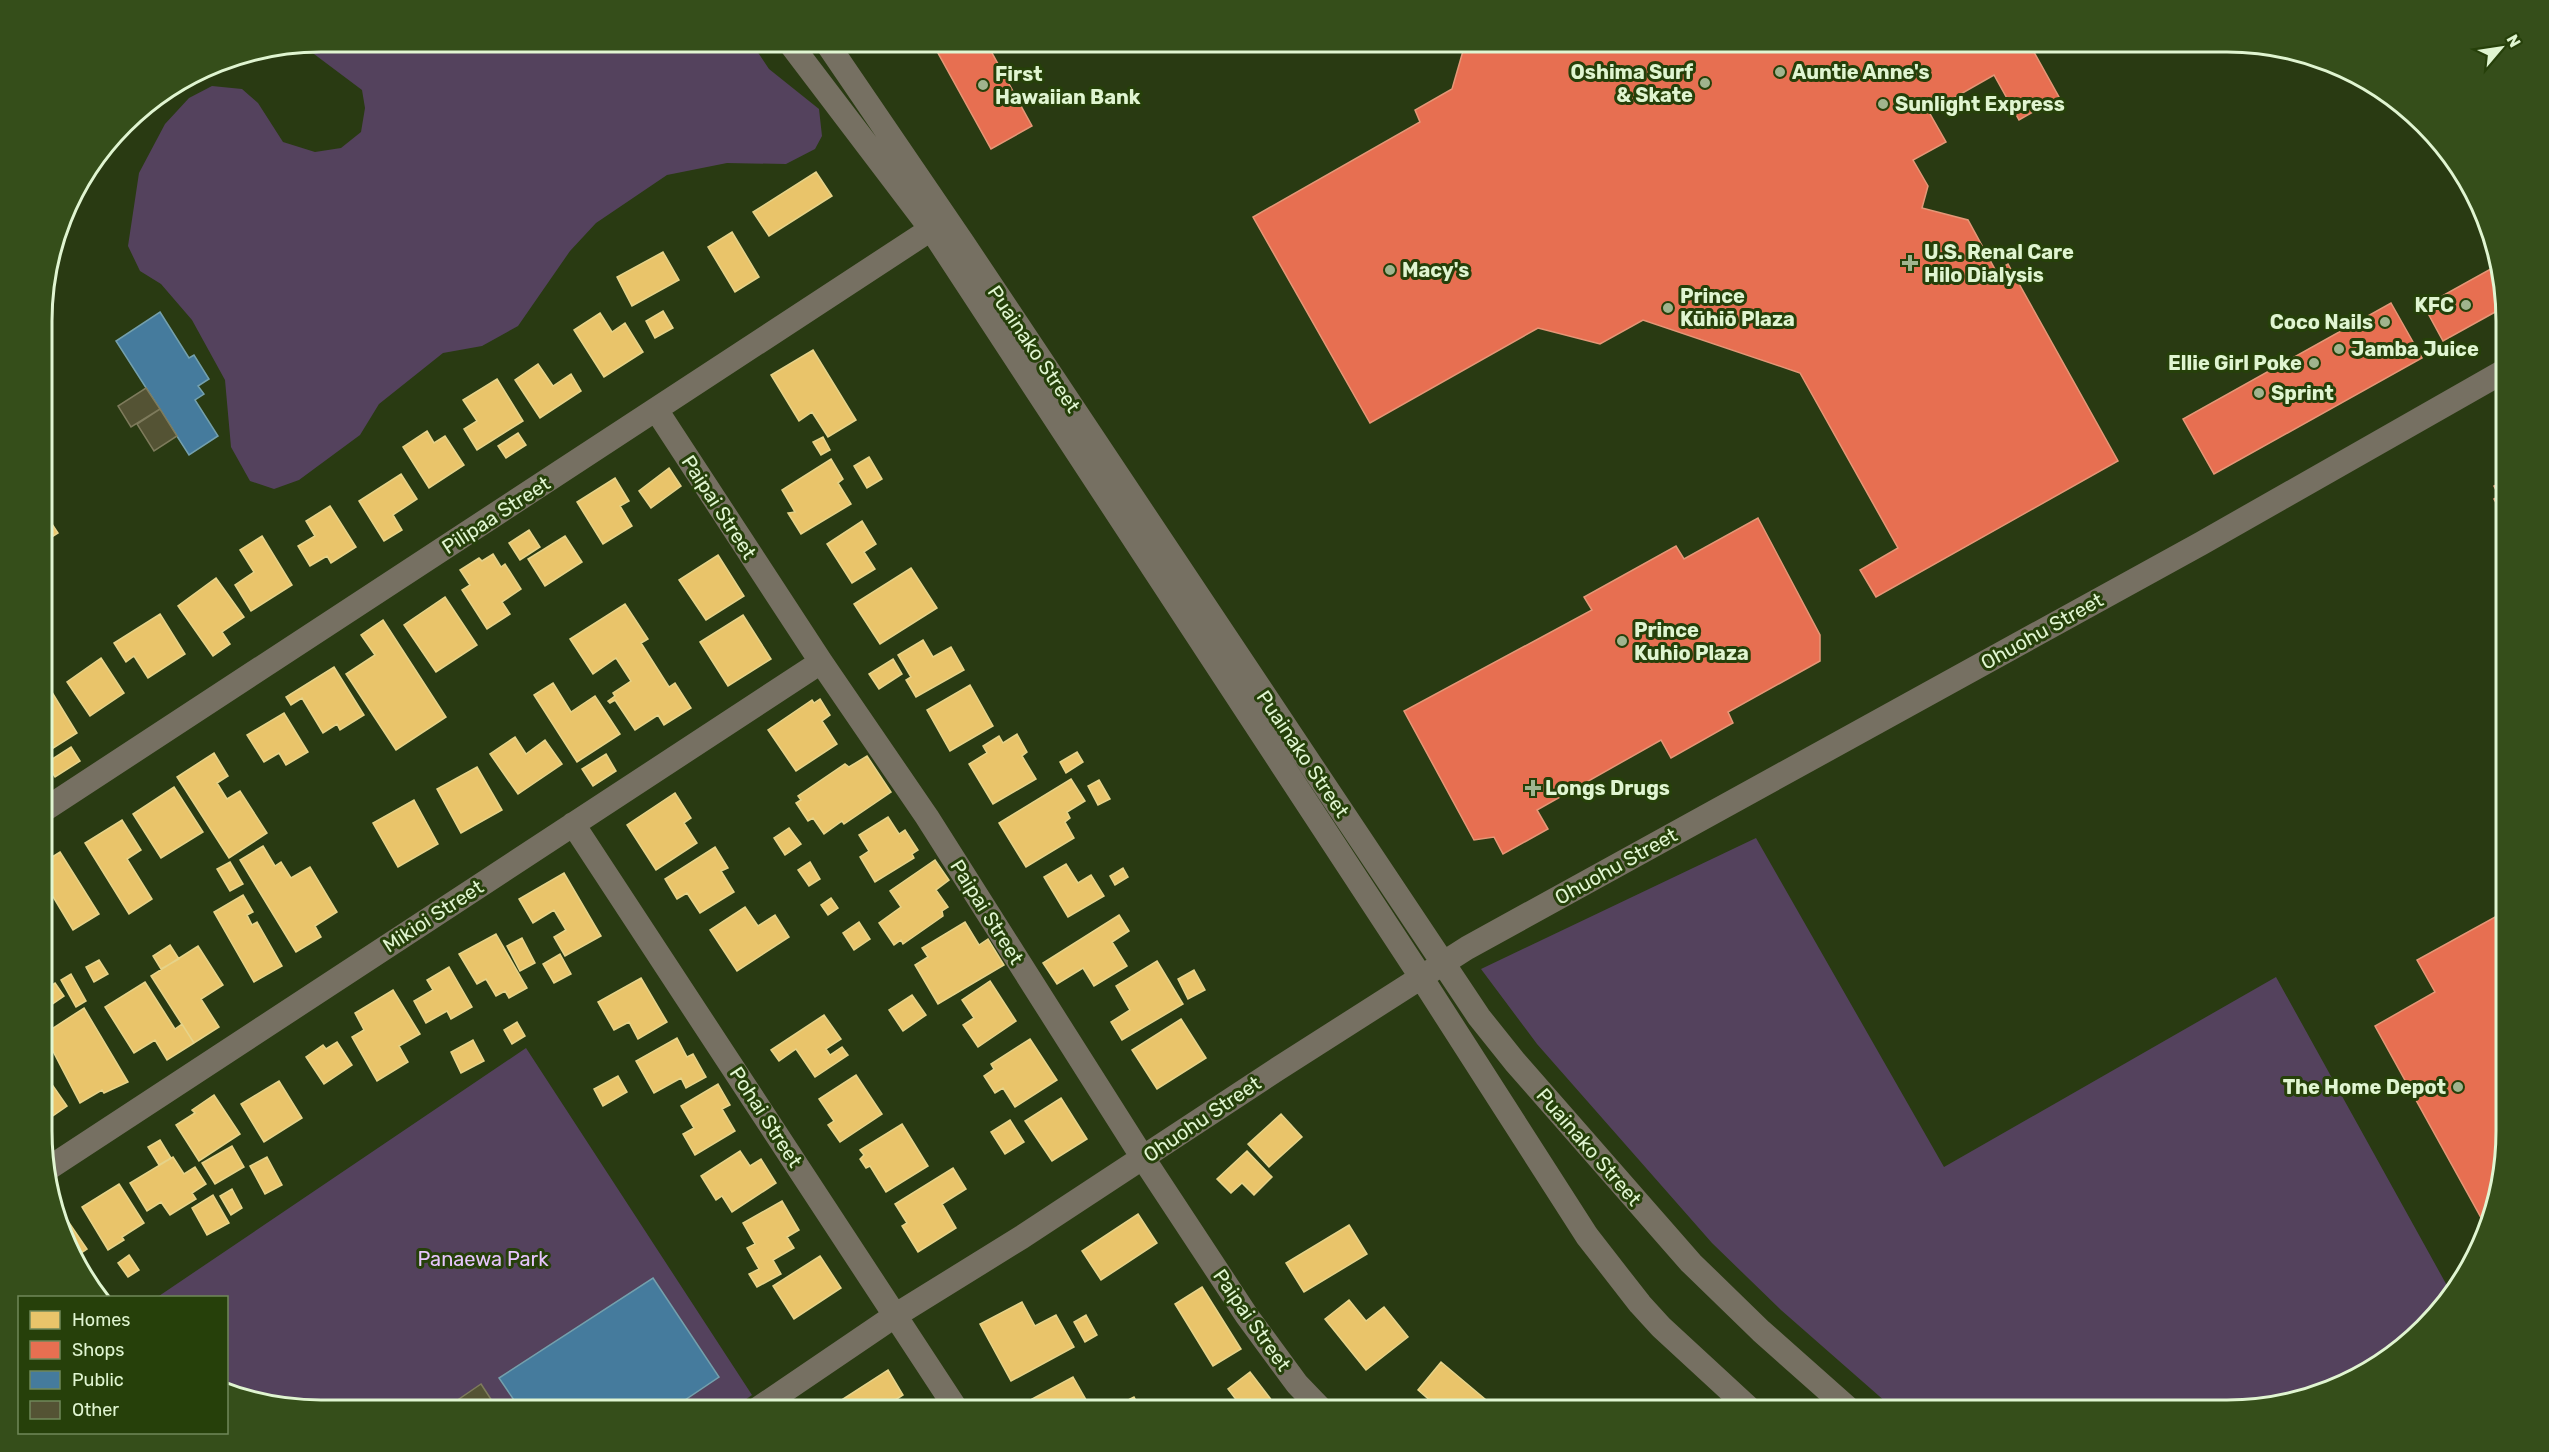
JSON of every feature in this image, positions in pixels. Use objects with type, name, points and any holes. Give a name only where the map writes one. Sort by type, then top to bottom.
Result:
[{"type":"street","name":"Puainako Street","points":[[797,52],[939,224],[1443,964],[1515,1062],[1691,1263],[1761,1331],[1839,1400]]},
{"type":"street","name":"Puainako Street","points":[[832,52],[939,224],[1587,1236],[1661,1327],[1740,1400]]},
{"type":"street","name":"Pilipaa Street","points":[[52,805],[657,411],[939,224]]},
{"type":"street","name":"Ohuohu Street","points":[[771,1400],[896,1315],[1421,977],[2202,543],[2496,376]]},
{"type":"street","name":"Paipai Street","points":[[657,411],[821,662],[927,817],[1143,1158],[1247,1316],[1297,1384],[1312,1400]]},
{"type":"street","name":"Mikioi Street","points":[[55,1164],[821,662]]},
{"type":"street","name":"Pohai Street","points":[[573,824],[951,1400]]},
{"type":"green space","points":[[758,52],[769,69],[819,109],[822,136],[815,149],[786,164],[727,163],[667,175],[596,223],[570,251],[518,326],[482,346],[443,353],[379,404],[360,435],[299,480],[274,489],[250,481],[231,447],[225,380],[192,320],[161,284],[140,271],[128,246],[139,173],[165,124],[189,98],[212,86],[242,89],[258,103],[283,142],[315,152],[341,148],[361,132],[365,108],[362,90],[312,53]]},
{"type":"green space","points":[[1756,838],[1944,1167],[2276,977],[2447,1286],[2418,1321],[2377,1354],[2330,1379],[2280,1394],[2227,1400],[1884,1400],[1781,1310],[1712,1243],[1537,1044],[1481,969]]},
{"type":"green space","name":"Panaewa Park","points":[[526,1048],[752,1395],[745,1400],[322,1400],[269,1394],[228,1382],[228,1296],[159,1296]]},
{"type":"building: Homes","points":[[816,172],[832,196],[769,236],[753,212]]},
{"type":"building: Homes","points":[[732,232],[759,277],[735,292],[708,247]]},
{"type":"building: Homes","points":[[663,252],[679,280],[632,306],[617,277]]},
{"type":"building: Homes","points":[[663,311],[673,328],[655,338],[646,321]]},
{"type":"building: Homes","points":[[600,313],[612,332],[625,323],[643,352],[604,377],[574,330]]},
{"type":"building: Homes","points":[[813,350],[856,420],[828,437],[812,412],[799,421],[771,375]]},
{"type":"building: Homes","points":[[538,364],[553,386],[571,374],[581,391],[540,418],[515,380]]},
{"type":"building: Homes","points":[[497,379],[523,421],[477,450],[464,429],[477,421],[463,400]]},
{"type":"building: Homes","points":[[427,431],[434,443],[445,436],[464,465],[429,488],[403,447]]},
{"type":"building: Homes","points":[[518,433],[526,445],[506,458],[498,446]]},
{"type":"building: Homes","points":[[823,437],[830,450],[821,455],[813,442]]},
{"type":"building: Homes","points":[[869,457],[882,479],[867,488],[854,466]]},
{"type":"building: Homes","points":[[831,459],[843,479],[838,483],[851,504],[801,534],[788,513],[795,512],[782,490]]},
{"type":"building: Homes","points":[[669,468],[681,486],[651,508],[639,491]]},
{"type":"building: Homes","points":[[401,474],[417,499],[393,515],[402,530],[384,541],[359,501]]},
{"type":"building: Homes","points":[[615,478],[629,501],[620,506],[632,526],[603,544],[577,502]]},
{"type":"building: Homes","points":[[330,506],[356,547],[331,563],[327,556],[310,566],[298,546],[315,536],[306,521]]},
{"type":"building: Homes","points":[[862,521],[876,544],[864,552],[875,569],[852,583],[827,544]]},
{"type":"building: Homes","points":[[52,524],[58,533],[52,537]]},
{"type":"building: Homes","points":[[529,530],[540,547],[520,560],[509,543]]},
{"type":"building: Homes","points":[[262,536],[292,585],[251,611],[235,585],[254,572],[240,550]]},
{"type":"building: Homes","points":[[565,536],[582,562],[545,586],[528,559]]},
{"type":"building: Homes","points":[[493,554],[501,567],[505,564],[521,589],[502,602],[510,614],[487,629],[462,590],[470,585],[460,570],[479,558],[482,561]]},
{"type":"building: Homes","points":[[718,555],[744,596],[706,620],[679,580]]},
{"type":"building: Homes","points":[[911,568],[937,608],[880,644],[854,604]]},
{"type":"building: Homes","points":[[216,578],[244,617],[222,632],[230,644],[213,656],[178,606]]},
{"type":"building: Homes","points":[[445,597],[477,645],[436,672],[404,625]]},
{"type":"building: Homes","points":[[625,604],[648,639],[641,643],[669,687],[675,683],[691,708],[664,725],[658,715],[635,730],[615,700],[610,703],[608,701],[615,696],[613,693],[631,681],[616,658],[593,674],[570,639]]},
{"type":"building: Homes","points":[[160,614],[185,654],[148,678],[134,656],[126,662],[114,643]]},
{"type":"building: Homes","points":[[743,615],[771,659],[728,686],[700,642]]},
{"type":"building: Homes","points":[[383,620],[446,717],[396,750],[346,674],[375,655],[361,635]]},
{"type":"building: Homes","points":[[923,640],[933,657],[951,647],[964,670],[916,697],[906,680],[911,677],[898,655]]},
{"type":"building: Homes","points":[[101,658],[124,693],[90,716],[67,682]]},
{"type":"building: Homes","points":[[893,659],[902,674],[879,689],[869,674]]},
{"type":"building: Homes","points":[[334,667],[364,715],[340,730],[337,724],[323,733],[302,698],[291,705],[286,697]]},
{"type":"building: Homes","points":[[553,683],[571,712],[595,696],[620,734],[577,762],[534,695]]},
{"type":"building: Homes","points":[[970,685],[993,726],[950,751],[927,710]]},
{"type":"building: Homes","points":[[52,692],[77,733],[52,749]]},
{"type":"building: Homes","points":[[820,699],[830,715],[822,721],[837,744],[796,771],[768,730],[812,700],[814,703]]},
{"type":"building: Homes","points":[[284,713],[308,752],[286,765],[279,753],[264,762],[247,735]]},
{"type":"building: Homes","points":[[1017,734],[1027,752],[1022,756],[1036,779],[993,804],[969,764],[987,753],[983,746],[999,736],[1003,743]]},
{"type":"building: Homes","points":[[515,737],[526,754],[545,740],[562,764],[518,794],[490,754]]},
{"type":"building: Homes","points":[[71,747],[80,761],[55,777],[52,772],[52,759]]},
{"type":"building: Homes","points":[[1077,752],[1083,762],[1066,773],[1060,762]]},
{"type":"building: Homes","points":[[214,753],[228,776],[217,783],[227,799],[240,791],[267,833],[229,858],[177,777]]},
{"type":"building: Homes","points":[[606,754],[616,771],[593,786],[582,769]]},
{"type":"building: Homes","points":[[867,756],[891,792],[844,824],[842,821],[824,834],[813,818],[808,821],[796,803],[801,800],[798,796],[845,764],[849,767]]},
{"type":"building: Homes","points":[[477,767],[502,810],[461,833],[437,789]]},
{"type":"building: Homes","points":[[1071,779],[1085,801],[1067,812],[1070,818],[1065,822],[1074,838],[1026,867],[999,823]]},
{"type":"building: Homes","points":[[1099,780],[1110,799],[1098,805],[1088,786]]},
{"type":"building: Homes","points":[[174,787],[203,832],[161,858],[133,814]]},
{"type":"building: Homes","points":[[675,793],[691,818],[684,823],[697,843],[656,870],[627,825]]},
{"type":"building: Homes","points":[[414,800],[438,844],[398,867],[373,823]]},
{"type":"building: Homes","points":[[888,817],[899,834],[905,830],[918,850],[912,854],[914,858],[875,882],[860,857],[869,851],[859,835]]},
{"type":"building: Homes","points":[[122,820],[141,850],[127,859],[152,899],[129,914],[85,843]]},
{"type":"building: Homes","points":[[789,828],[801,844],[785,855],[774,838]]},
{"type":"building: Homes","points":[[263,846],[275,866],[281,862],[291,878],[310,867],[337,912],[315,926],[321,937],[296,952],[240,860]]},
{"type":"building: Homes","points":[[715,847],[728,868],[721,871],[734,892],[700,913],[687,893],[677,899],[665,879]]},
{"type":"building: Homes","points":[[60,852],[99,914],[73,930],[52,895],[52,857]]},
{"type":"building: Homes","points":[[935,860],[949,880],[936,890],[948,907],[942,911],[943,916],[903,944],[901,940],[894,945],[879,923],[901,907],[890,891]]},
{"type":"building: Homes","points":[[230,862],[243,884],[230,891],[217,869]]},
{"type":"building: Homes","points":[[810,862],[820,879],[809,886],[798,870]]},
{"type":"building: Homes","points":[[1066,864],[1078,883],[1091,875],[1104,896],[1068,917],[1044,877]]},
{"type":"building: Homes","points":[[1123,868],[1128,877],[1115,885],[1110,876]]},
{"type":"building: Homes","points":[[564,873],[601,936],[565,956],[554,937],[566,930],[554,910],[533,923],[519,899]]},
{"type":"building: Homes","points":[[243,895],[253,912],[247,915],[252,925],[257,922],[282,966],[254,982],[214,912]]},
{"type":"building: Homes","points":[[831,898],[838,908],[828,915],[821,905]]},
{"type":"building: Homes","points":[[745,907],[758,926],[775,915],[789,937],[737,971],[710,930]]},
{"type":"building: Homes","points":[[1119,915],[1129,931],[1112,942],[1127,966],[1094,986],[1083,968],[1057,984],[1043,963]]},
{"type":"building: Homes","points":[[859,922],[870,939],[854,950],[843,933]]},
{"type":"building: Homes","points":[[965,922],[979,945],[988,939],[1004,965],[938,1004],[915,965],[928,957],[922,948]]},
{"type":"building: Homes","points":[[496,934],[527,988],[509,998],[505,991],[496,996],[486,979],[477,984],[459,954]]},
{"type":"building: Homes","points":[[522,938],[535,963],[520,971],[507,946]]},
{"type":"building: Homes","points":[[170,945],[179,959],[161,969],[153,956]]},
{"type":"building: Homes","points":[[198,946],[223,985],[201,999],[219,1027],[194,1043],[151,976]]},
{"type":"building: Homes","points":[[560,954],[571,974],[554,983],[543,964]]},
{"type":"building: Homes","points":[[99,960],[108,974],[94,982],[86,967]]},
{"type":"building: Homes","points":[[1157,961],[1183,1004],[1122,1040],[1111,1022],[1130,1010],[1116,986]]},
{"type":"building: Homes","points":[[449,967],[472,1007],[451,1019],[447,1011],[426,1023],[414,1001],[433,990],[427,980]]},
{"type":"building: Homes","points":[[1194,970],[1205,990],[1188,999],[1178,979]]},
{"type":"building: Homes","points":[[71,974],[86,1001],[76,1007],[61,980]]},
{"type":"building: Homes","points":[[641,978],[667,1022],[638,1039],[629,1022],[614,1030],[598,1002]]},
{"type":"building: Homes","points":[[990,981],[1016,1021],[978,1047],[963,1025],[974,1018],[962,1000]]},
{"type":"building: Homes","points":[[145,982],[175,1029],[182,1024],[194,1043],[167,1060],[155,1040],[134,1053],[105,1007]]},
{"type":"building: Homes","points":[[55,983],[64,996],[52,1004],[52,985]]},
{"type":"building: Homes","points":[[393,990],[420,1034],[399,1046],[408,1062],[377,1081],[352,1037],[364,1030],[355,1013]]},
{"type":"building: Homes","points":[[912,995],[926,1015],[903,1031],[889,1010]]},
{"type":"building: Homes","points":[[84,1008],[128,1082],[104,1093],[102,1090],[80,1103],[52,1049],[52,1029]]},
{"type":"building: Homes","points":[[824,1015],[841,1039],[826,1049],[830,1055],[842,1047],[848,1055],[815,1077],[796,1049],[779,1061],[771,1050]]},
{"type":"building: Homes","points":[[1181,1019],[1206,1058],[1157,1089],[1132,1050]]},
{"type":"building: Homes","points":[[517,1022],[525,1036],[512,1044],[504,1030]]},
{"type":"building: Homes","points":[[677,1038],[687,1057],[693,1054],[706,1077],[686,1088],[681,1078],[654,1093],[636,1061]]},
{"type":"building: Homes","points":[[1030,1039],[1057,1080],[1015,1107],[1003,1088],[995,1093],[984,1076],[994,1069],[991,1064]]},
{"type":"building: Homes","points":[[473,1040],[484,1061],[461,1073],[451,1052]]},
{"type":"building: Homes","points":[[337,1042],[352,1065],[324,1084],[306,1057],[323,1045],[326,1049]]},
{"type":"building: Homes","points":[[856,1075],[882,1114],[840,1142],[828,1125],[834,1121],[819,1099]]},
{"type":"building: Homes","points":[[618,1076],[627,1092],[603,1106],[594,1089]]},
{"type":"building: Homes","points":[[279,1081],[302,1118],[264,1142],[241,1104]]},
{"type":"building: Homes","points":[[52,1084],[67,1106],[52,1116]]},
{"type":"building: Homes","points":[[718,1084],[730,1105],[722,1109],[735,1131],[695,1155],[683,1134],[694,1128],[681,1106]]},
{"type":"building: Homes","points":[[214,1095],[240,1134],[199,1161],[176,1125],[195,1113],[192,1110]]},
{"type":"building: Homes","points":[[1061,1098],[1087,1139],[1052,1161],[1025,1121]]},
{"type":"building: Homes","points":[[1281,1114],[1302,1137],[1269,1167],[1248,1144]]},
{"type":"building: Homes","points":[[1010,1120],[1024,1142],[1005,1154],[991,1132]]},
{"type":"building: Homes","points":[[902,1124],[928,1166],[886,1192],[870,1166],[866,1168],[860,1159],[864,1155],[860,1150]]},
{"type":"building: Homes","points":[[160,1140],[171,1158],[159,1165],[148,1147]]},
{"type":"building: Homes","points":[[232,1146],[244,1167],[215,1184],[202,1163]]},
{"type":"building: Homes","points":[[740,1151],[750,1166],[761,1159],[776,1183],[732,1212],[722,1196],[716,1200],[701,1176]]},
{"type":"building: Homes","points":[[1247,1151],[1272,1177],[1254,1195],[1242,1183],[1231,1193],[1217,1179]]},
{"type":"building: Homes","points":[[173,1157],[184,1174],[195,1167],[206,1184],[192,1193],[196,1199],[170,1215],[161,1202],[147,1211],[130,1183]]},
{"type":"building: Homes","points":[[267,1157],[282,1185],[265,1194],[250,1166]]},
{"type":"building: Homes","points":[[953,1168],[966,1189],[942,1204],[956,1228],[918,1252],[902,1226],[907,1223],[895,1204]]},
{"type":"building: Homes","points":[[119,1184],[144,1223],[122,1237],[124,1240],[108,1250],[82,1207]]},
{"type":"building: Homes","points":[[232,1189],[242,1208],[231,1215],[220,1196]]},
{"type":"building: Homes","points":[[213,1195],[229,1223],[207,1235],[192,1208]]},
{"type":"building: Homes","points":[[782,1201],[799,1230],[787,1237],[794,1248],[773,1260],[781,1274],[757,1287],[749,1274],[759,1269],[747,1248],[755,1244],[743,1223]]},
{"type":"building: Homes","points":[[1138,1214],[1157,1243],[1101,1280],[1082,1251]]},
{"type":"building: Homes","points":[[69,1223],[87,1249],[82,1252]]},
{"type":"building: Homes","points":[[1349,1225],[1367,1254],[1304,1292],[1286,1263]]},
{"type":"building: Homes","points":[[129,1255],[139,1270],[128,1277],[118,1263]]},
{"type":"building: Homes","points":[[820,1256],[841,1288],[794,1319],[773,1286]]},
{"type":"building: Homes","points":[[1202,1287],[1241,1349],[1213,1366],[1175,1304]]},
{"type":"building: Homes","points":[[1349,1300],[1366,1321],[1384,1307],[1408,1337],[1366,1370],[1325,1319]]},
{"type":"building: Homes","points":[[1022,1302],[1035,1326],[1056,1315],[1074,1347],[1011,1381],[980,1324]]},
{"type":"building: Homes","points":[[1086,1315],[1097,1335],[1085,1342],[1074,1322]]},
{"type":"building: Homes","points":[[1441,1362],[1485,1399],[1430,1400],[1418,1390]]},
{"type":"building: Homes","points":[[888,1370],[903,1395],[895,1400],[841,1400]]},
{"type":"building: Homes","points":[[1250,1372],[1271,1400],[1236,1400],[1228,1389]]},
{"type":"building: Homes","points":[[1073,1377],[1086,1400],[1033,1400]]},
{"type":"building: Shops","name":"First Hawaiian Bank","points":[[937,52],[991,52],[1032,126],[991,149]]},
{"type":"building: Shops","name":"Prince Kūhiō Plaza","points":[[1463,52],[2034,52],[2059,97],[2019,120],[1994,75],[1929,112],[1946,142],[1913,160],[1928,186],[1922,208],[1968,220],[1996,271],[2008,264],[2118,461],[1876,597],[1860,570],[1898,548],[1800,373],[1643,320],[1600,344],[1538,328],[1370,423],[1253,217],[1420,122],[1415,110],[1452,89]]},
{"type":"building: Shops","name":"KFC","points":[[2491,269],[2496,312],[2443,341],[2424,306]]},
{"type":"building: Shops","points":[[2391,303],[2422,358],[2214,474],[2183,419]]},
{"type":"building: Shops","points":[[1758,518],[1820,635],[1820,661],[1728,712],[1733,723],[1671,758],[1661,740],[1537,810],[1548,829],[1503,854],[1494,837],[1474,840],[1404,711],[1592,610],[1584,597],[1676,546],[1684,559]]},
{"type":"building: Shops","name":"The Home Depot","points":[[2496,917],[2496,1148],[2491,1183],[2481,1218],[2375,1026],[2435,992],[2417,960]]},
{"type":"building: Public","points":[[160,312],[189,358],[194,355],[209,379],[198,386],[204,394],[195,400],[218,436],[189,455],[116,341]]},
{"type":"building: Public","points":[[653,1278],[719,1377],[685,1400],[514,1400],[499,1378]]},
{"type":"building: Other","points":[[146,388],[160,409],[131,427],[118,406]]},
{"type":"building: Other","points":[[160,409],[177,436],[154,451],[137,424]]},
{"type":"building: Other","points":[[481,1384],[491,1400],[458,1400]]},
{"type":"place","name":"Auntie Anne's","points":[[1780,72]]},
{"type":"place","name":"Oshima Surf & Skate","points":[[1705,83]]},
{"type":"place","name":"First Hawaiian Bank","points":[[983,85]]},
{"type":"place","name":"Sunlight Express","points":[[1883,104]]},
{"type":"place","name":"U.S. Renal Care Hilo Dialysis","points":[[1910,263]]},
{"type":"place","name":"Macy's","points":[[1390,270]]},
{"type":"place","name":"KFC","points":[[2466,305]]},
{"type":"place","name":"Prince Kūhiō Plaza","points":[[1668,308]]},
{"type":"place","name":"Coco Nails","points":[[2385,322]]},
{"type":"place","name":"Jamba Juice","points":[[2339,349]]},
{"type":"place","name":"Ellie Girl Poke","points":[[2314,363]]},
{"type":"place","name":"Sprint","points":[[2259,393]]},
{"type":"place","name":"Prince Kuhio Plaza","points":[[1622,641]]},
{"type":"place","name":"Longs Drugs","points":[[1533,788]]},
{"type":"place","name":"The Home Depot","points":[[2458,1087]]}]
